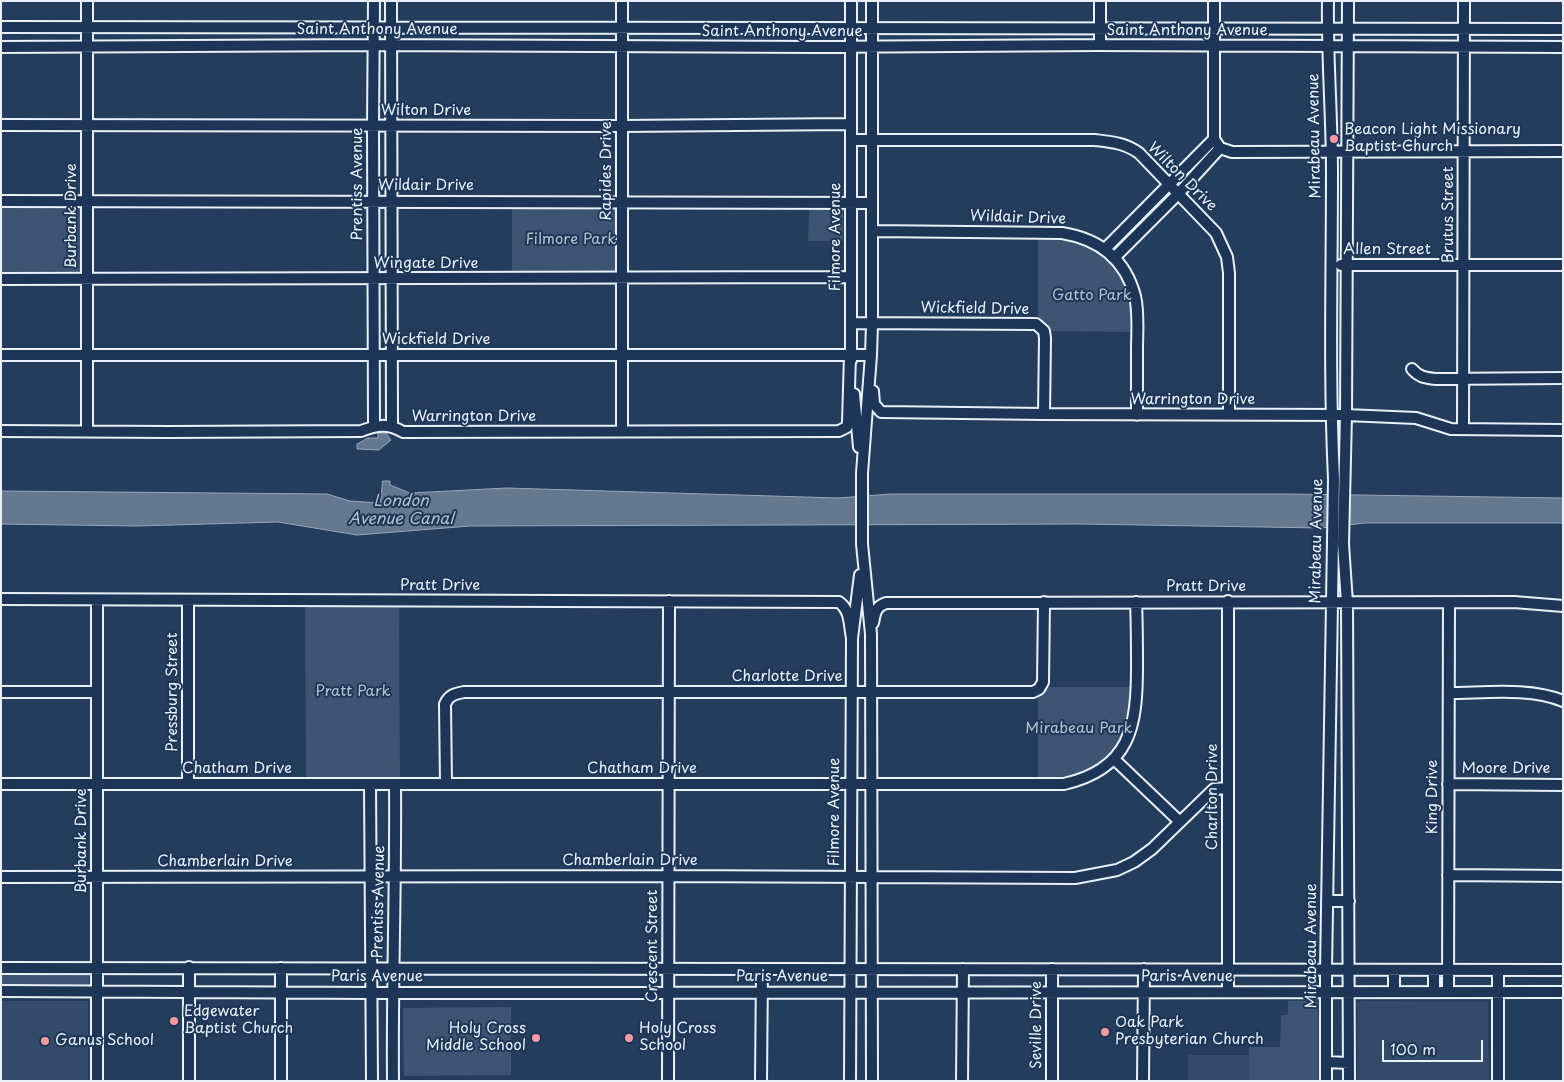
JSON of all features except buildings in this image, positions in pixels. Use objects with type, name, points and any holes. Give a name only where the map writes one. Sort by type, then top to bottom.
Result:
[{"type":"street","name":"Burbank Drive","points":[[87,1],[87,431]]},
{"type":"street","name":"Prentiss Avenue","points":[[374,1],[374,426]]},
{"type":"street","points":[[391,1],[392,426]]},
{"type":"street","name":"Rapides Drive","points":[[622,1],[622,431]]},
{"type":"street","name":"Filmore Avenue","points":[[850,1],[850,356],[862,473]]},
{"type":"street","name":"Filmore Avenue","points":[[872,1],[872,324],[862,473],[862,544],[871,634],[872,692],[872,1081]]},
{"type":"street","points":[[1098,46],[1100,1]]},
{"type":"street","points":[[1214,1],[1214,139],[1220,148],[1232,152],[1563,151]]},
{"type":"street","name":"Mirabeau Avenue","points":[[1328,1],[1328,47],[1332,115],[1332,415],[1339,479]]},
{"type":"street","name":"Mirabeau Avenue","points":[[1326,1081],[1331,602],[1338,544],[1339,479],[1346,415],[1348,1]]},
{"type":"street","name":"Brutus Street","points":[[1463,429],[1464,1]]},
{"type":"street","name":"Saint Anthony Avenue","points":[[1,28],[814,27],[1563,29]]},
{"type":"street","points":[[814,27],[814,47]]},
{"type":"street","name":"Saint Anthony Avenue","points":[[1,47],[373,45],[1563,47]]},
{"type":"street","name":"Wilton Drive","points":[[1,125],[622,126],[850,124]]},
{"type":"street","points":[[1105,249],[1214,139]]},
{"type":"street","name":"Wilton Drive","points":[[851,140],[1088,140],[1118,143],[1129,146],[1139,153],[1216,233],[1223,245],[1227,257],[1229,290],[1230,414]]},
{"type":"street","points":[[1114,258],[1178,194],[1220,148]]},
{"type":"street","name":"Wildair Drive","points":[[1,201],[872,203]]},
{"type":"street","name":"Wildair Drive","points":[[872,231],[1062,233],[1082,238],[1105,249],[1123,268],[1135,297],[1137,320],[1137,415]]},
{"type":"street","name":"Allen Street","points":[[1332,265],[1563,264]]},
{"type":"street","name":"Wingate Drive","points":[[1,279],[850,277]]},
{"type":"street","name":"Wickfield Drive","points":[[851,324],[1036,324],[1044,331],[1045,338],[1044,414]]},
{"type":"street","name":"Wickfield Drive","points":[[1,355],[871,355]]},
{"type":"street","name":"Warrington Drive","points":[[871,355],[874,404],[881,412],[1346,415],[1416,418],[1451,429],[1563,430]]},
{"type":"street","name":"Warrington Drive","points":[[1,431],[361,431],[374,426],[392,426],[403,432],[844,430],[848,422],[850,356]]},
{"type":"street","points":[[1412,369],[1423,378],[1563,378]]},
{"type":"street","name":"Filmore Avenue","points":[[850,1081],[852,638],[862,544]]},
{"type":"street","name":"Mirabeau Avenue","points":[[1338,544],[1347,603],[1349,1081]]},
{"type":"street","name":"Pratt Drive","points":[[1,599],[839,602],[848,611],[852,638]]},
{"type":"street","name":"Burbank Drive","points":[[97,600],[97,1081]]},
{"type":"street","name":"Pressburg Street","points":[[188,600],[188,784]]},
{"type":"street","name":"Crescent Street","points":[[668,1081],[669,601]]},
{"type":"street","name":"Charlotte Drive","points":[[446,784],[444,713],[448,698],[455,694],[464,692],[1033,692],[1039,689],[1043,682],[1044,602]]},
{"type":"street","name":"Chatham Drive","points":[[1,784],[1064,784],[1088,776],[1114,759],[1129,735],[1135,713],[1137,695],[1136,602]]},
{"type":"street","name":"Charlton Drive","points":[[1228,602],[1228,992]]},
{"type":"street","name":"Pratt Drive","points":[[871,634],[876,610],[879,606],[886,603],[1514,602],[1563,606]]},
{"type":"street","name":"King Drive","points":[[1448,603],[1448,992]]},
{"type":"street","points":[[1330,662],[1347,663]]},
{"type":"street","points":[[1,692],[98,692]]},
{"type":"street","points":[[1448,693],[1528,693],[1544,695],[1563,701]]},
{"type":"street","points":[[1114,759],[1179,821]]},
{"type":"street","name":"Prentiss Avenue","points":[[370,784],[372,1081]]},
{"type":"street","name":"Prentiss Avenue","points":[[392,1081],[392,968],[396,876],[395,784]]},
{"type":"street","name":"Moore Drive","points":[[1448,784],[1563,785]]},
{"type":"street","name":"Chamberlain Drive","points":[[1,877],[850,876],[1075,878],[1116,870],[1134,862],[1152,849],[1214,789],[1228,788]]},
{"type":"street","points":[[1448,875],[1563,876]]},
{"type":"street","points":[[1327,901],[1348,901]]},
{"type":"street","points":[[189,967],[189,1081]]},
{"type":"street","name":"Paris Avenue","points":[[1,968],[1563,970]]},
{"type":"street","points":[[281,968],[281,1081]]},
{"type":"street","points":[[761,1081],[762,968]]},
{"type":"street","points":[[962,1081],[963,969]]},
{"type":"street","name":"Seville Drive","points":[[1052,969],[1052,1081]]},
{"type":"street","points":[[1143,1081],[1144,969]]},
{"type":"street","points":[[1394,970],[1394,992]]},
{"type":"street","points":[[1434,970],[1434,992]]},
{"type":"street","points":[[1498,970],[1498,1081]]},
{"type":"street","name":"Paris Avenue","points":[[1,991],[372,993],[850,991],[1563,992]]},
{"type":"street","points":[[1326,1062],[1349,1063]]},
{"type":"shaded area","name":"Ganus School","points":[[1,1001],[88,1001],[88,1081],[1,1081]]},
{"type":"shaded area","points":[[1357,1001],[1488,1002],[1489,1081],[1357,1081]]},
{"type":"shaded area","points":[[1188,1055],[1249,1055],[1249,1081],[1188,1081]]},
{"type":"green space","points":[[1,205],[85,206],[85,274],[1,273]]},
{"type":"green space","name":"Filmore Park","points":[[512,206],[617,206],[617,274],[512,274]]},
{"type":"green space","points":[[809,210],[843,210],[843,241],[808,241]]},
{"type":"green space","name":"Gatto Park","points":[[1038,237],[1062,238],[1086,244],[1111,262],[1124,278],[1128,287],[1133,306],[1135,332],[1048,331],[1044,323],[1038,319]]},
{"type":"green space","name":"Pratt Park","points":[[399,605],[400,778],[306,778],[305,606]]},
{"type":"green space","name":"Mirabeau Park","points":[[1046,687],[1132,687],[1132,702],[1129,716],[1120,742],[1103,762],[1091,770],[1068,779],[1038,780],[1038,695]]},
{"type":"green space","points":[[1,975],[89,975],[89,987],[1,988]]},
{"type":"green space","points":[[1288,1001],[1318,1001],[1318,1081],[1249,1081],[1249,1047],[1280,1047],[1281,1015],[1288,1014]]},
{"type":"green space","points":[[511,1007],[511,1075],[404,1076],[403,1008]]},
{"type":"water","points":[[378,433],[386,433],[391,440],[379,450],[357,449],[357,444],[368,438],[378,438]]},
{"type":"water","name":"London Avenue Canal","points":[[383,481],[390,481],[390,485],[410,493],[507,488],[838,498],[891,494],[1289,494],[1563,498],[1563,523],[1365,523],[1321,528],[1081,524],[470,526],[357,535],[278,522],[136,526],[1,524],[1,491],[327,494],[350,501],[380,503]]},
{"type":"place","name":"Beacon Light Missionary Baptist Church","points":[[1334,139]]},
{"type":"place","name":"Edgewater Baptist Church","points":[[174,1021]]},
{"type":"place","name":"Oak Park Presbyterian Church","points":[[1105,1032]]},
{"type":"place","name":"Holy Cross Middle School","points":[[536,1038]]},
{"type":"place","name":"Holy Cross School","points":[[629,1038]]},
{"type":"place","name":"Ganus School","points":[[45,1041]]}]
